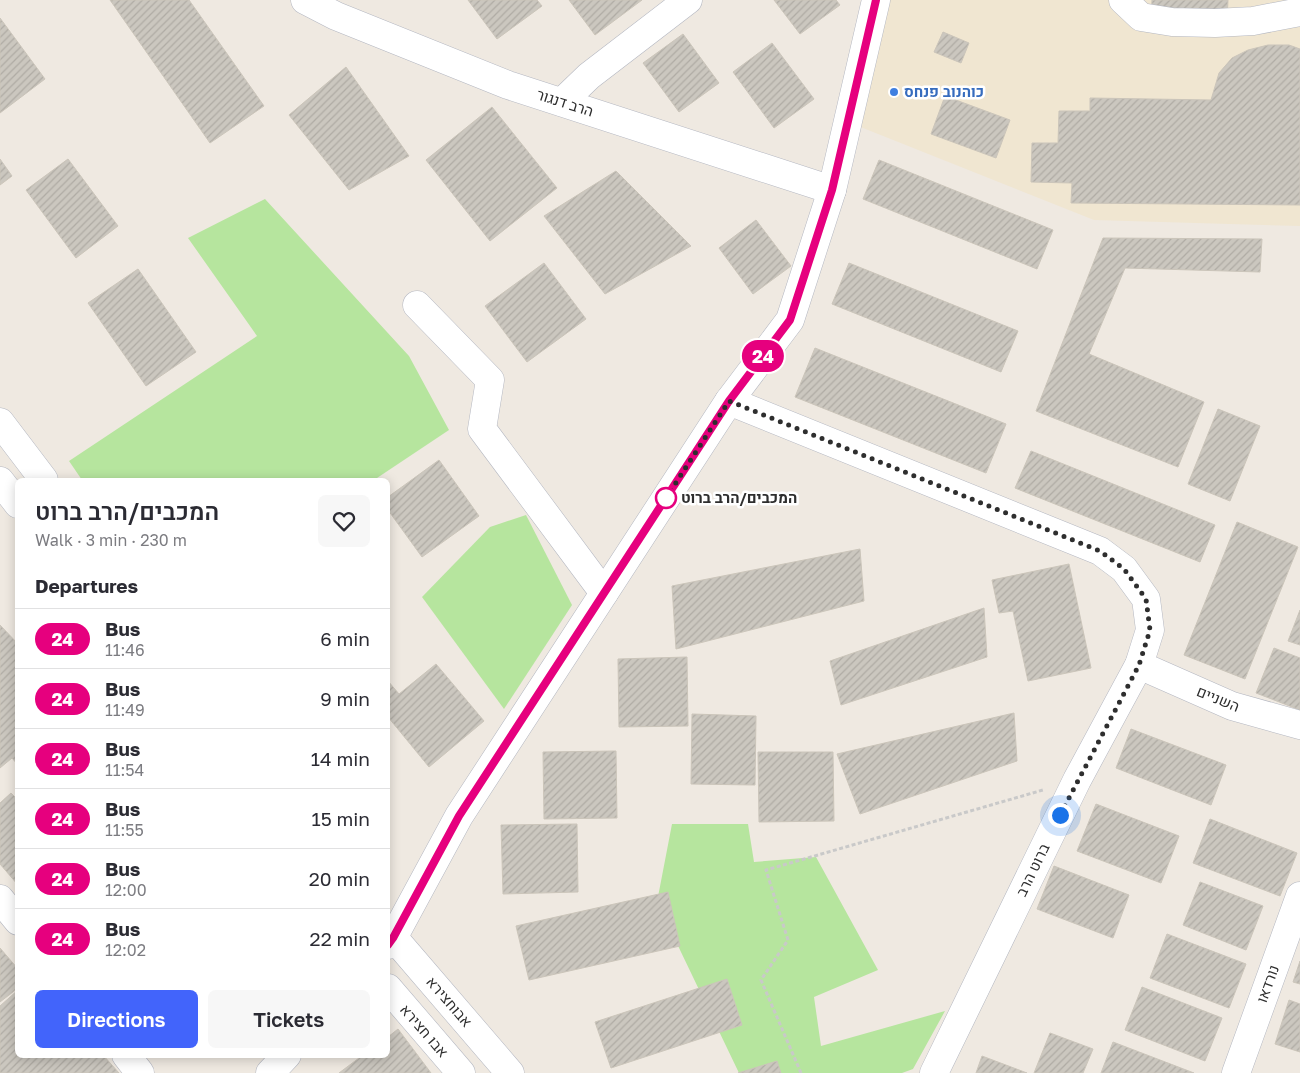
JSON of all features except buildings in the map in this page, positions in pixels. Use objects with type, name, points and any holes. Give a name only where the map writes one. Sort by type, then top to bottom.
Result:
[{"type":"street","name":"הרב דנגור","points":[[305,0],[336,16],[508,85],[832,190]]},
{"type":"street","points":[[562,102],[589,76],[688,0]]},
{"type":"street","points":[[390,936],[459,816],[604,592],[729,401],[790,320],[832,190],[876,0]]},
{"type":"street","points":[[1123,0],[1141,17],[1172,22],[1215,23],[1253,21],[1300,12]]},
{"type":"street","points":[[417,305],[490,380],[482,430],[604,592]]},
{"type":"street","name":"ברוט הרב","points":[[729,401],[1100,551],[1124,569],[1146,599],[1150,630],[1139,665],[1077,780],[934,1073]]},
{"type":"street","points":[[0,422],[42,478]]},
{"type":"street","points":[[0,481],[15,500]]},
{"type":"street","name":"השניים","points":[[1139,665],[1232,706],[1300,725]]},
{"type":"street","name":"נורדאו","points":[[1236,1073],[1300,896]]},
{"type":"street","points":[[0,899],[15,917]]},
{"type":"street","name":"אבוחצירא","points":[[390,939],[510,1073]]},
{"type":"street","name":"אבו חצירא","points":[[390,990],[461,1073]]},
{"type":"street","points":[[128,1058],[140,1073]]},
{"type":"street","points":[[270,1073],[284,1058]]},
{"type":"path","points":[[801,1073],[761,980],[788,940],[766,870],[1077,780]]},
{"type":"shaded area","points":[[887,0],[1300,0],[1300,226],[1094,220],[858,126]]},
{"type":"green space","points":[[265,199],[409,356],[449,430],[377,478],[81,478],[69,461],[257,336],[188,238]]},
{"type":"green space","points":[[526,515],[572,605],[504,709],[422,597],[490,527]]},
{"type":"green space","points":[[672,824],[748,824],[754,862],[816,857],[878,970],[814,997],[821,1046],[945,1011],[913,1069],[902,1073],[739,1073],[657,902]]},
{"type":"bus line","name":"24","points":[[390,942],[459,816],[729,401],[790,320],[832,190],[876,0]]},
{"type":"place","name":"כוהנוב פנחס","points":[[894,92]]},
{"type":"place","name":"המכבים/הרב ברוט","points":[[666,498]]},
{"type":"route","points":[[666,498],[729,401],[1100,551],[1124,569],[1146,599],[1150,630],[1139,665],[1060,815]]}]
